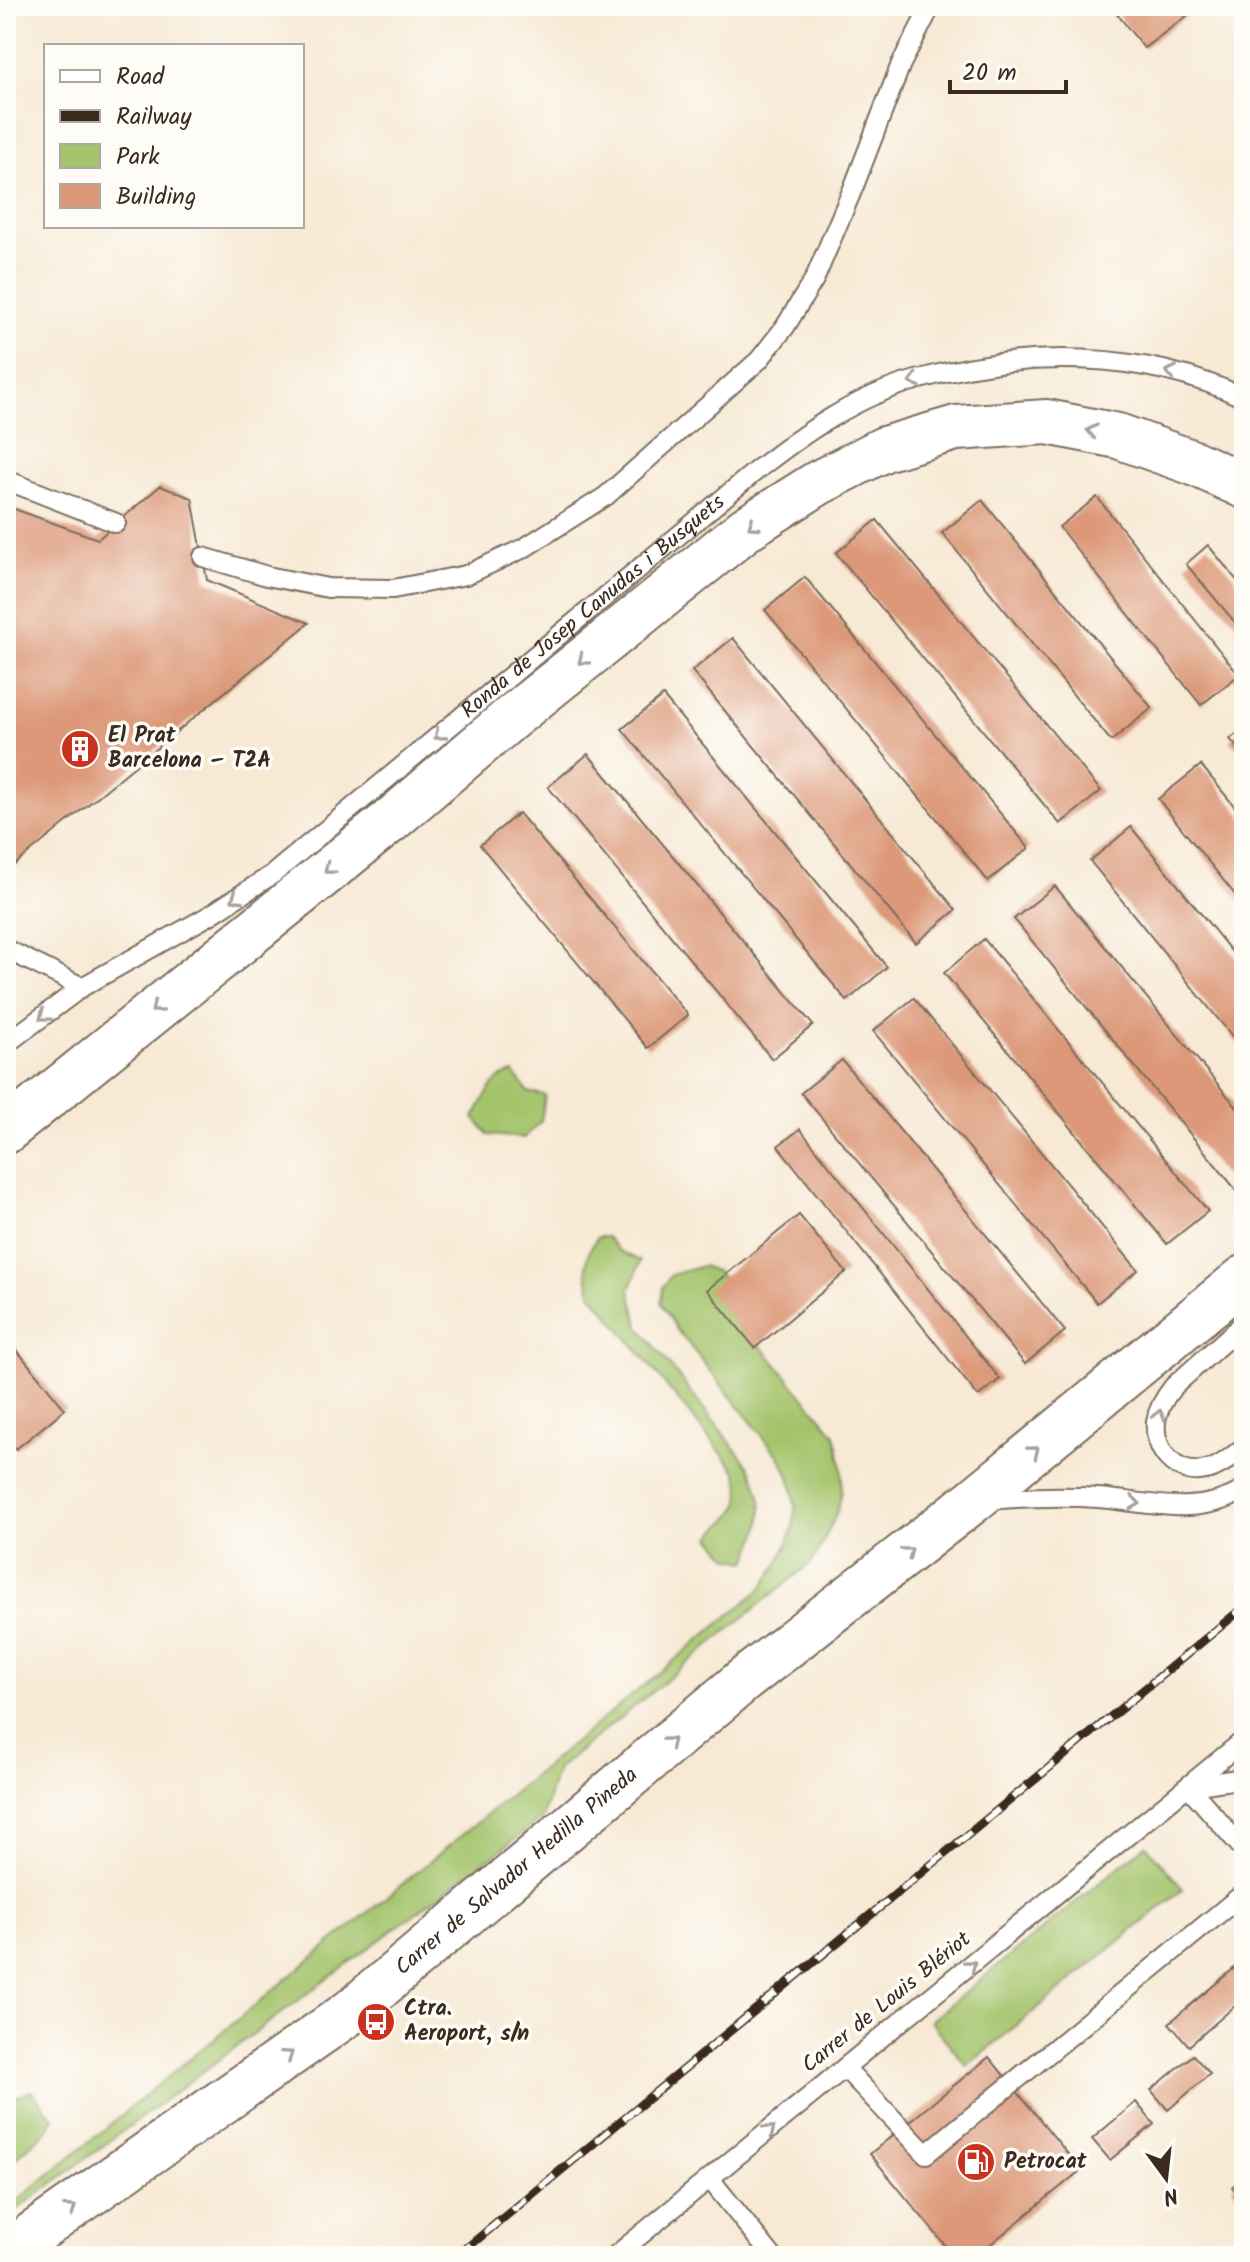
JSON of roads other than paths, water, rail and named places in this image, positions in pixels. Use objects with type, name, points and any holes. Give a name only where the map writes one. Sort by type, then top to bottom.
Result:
[{"type":"main road","name":"Ronda de Josep Canudas i Busquets","points":[[6,1131],[736,537],[818,483],[884,449],[956,428],[1047,422],[1118,436],[1194,463],[1244,486]]},
{"type":"main road","name":"Carrer de Salvador Hedilla Pineda","points":[[6,2253],[349,2013],[745,1679],[974,1500],[1244,1278]]},
{"type":"lane","points":[[203,557],[267,576],[328,588],[393,589],[466,575],[524,548],[606,496],[759,360],[785,327],[815,278],[901,64],[931,6]]},
{"type":"lane","name":"Ronda de Josep Canudas i Busquets","points":[[6,1044],[82,987],[210,915],[273,874],[757,470],[791,443],[858,404],[914,380],[997,363],[1071,358],[1117,362],[1181,374],[1244,398]]},
{"type":"lane","points":[[6,480],[116,523]]},
{"type":"lane","points":[[6,949],[82,987]]},
{"type":"lane","points":[[1244,1323],[1173,1387],[1163,1400],[1156,1419],[1156,1434],[1164,1455],[1182,1469],[1195,1471],[1209,1470],[1244,1447]]},
{"type":"lane","points":[[974,1500],[1070,1497],[1175,1508],[1216,1503],[1244,1490]]},
{"type":"lane","name":"Carrer de Louis Blériot","points":[[615,2256],[1244,1740]]},
{"type":"lane","points":[[1188,1786],[1244,1778]]},
{"type":"lane","points":[[1188,1786],[1244,1850]]},
{"type":"lane","points":[[845,2068],[926,2154],[1244,1893]]},
{"type":"lane","points":[[710,2179],[772,2256]]},
{"type":"railway","points":[[457,2256],[1244,1607]]},
{"type":"place","name":"El Prat Barcelona – T2A","points":[[80,749]]},
{"type":"place","name":"Ctra. Aeroport, s/n","points":[[376,2022]]},
{"type":"place","name":"Petrocat","points":[[976,2162]]}]
